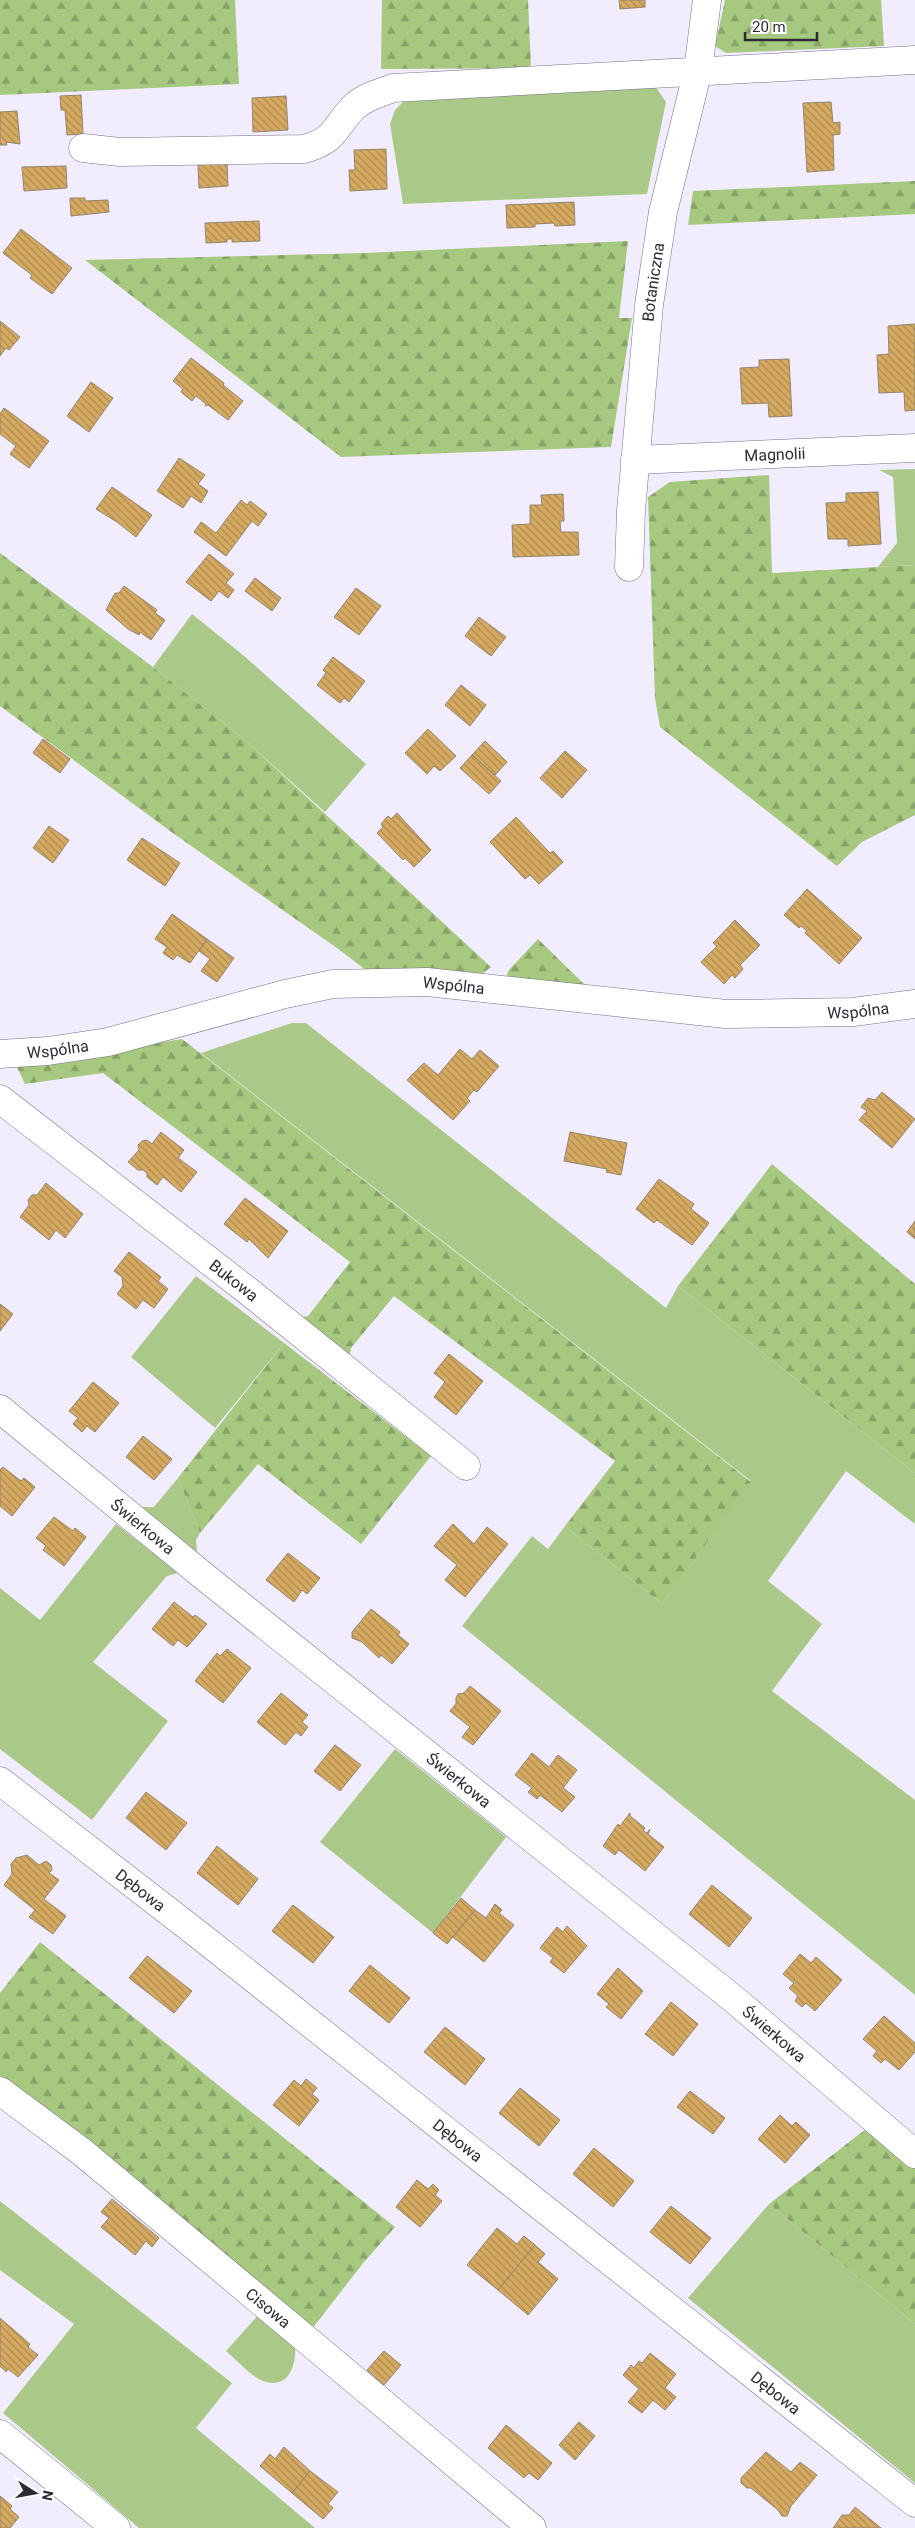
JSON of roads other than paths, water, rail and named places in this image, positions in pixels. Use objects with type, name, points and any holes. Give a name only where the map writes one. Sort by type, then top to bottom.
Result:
[{"type":"street","name":"Botaniczna","points":[[629,567],[635,460],[649,306],[663,212],[698,70],[707,0]]},
{"type":"street","points":[[83,148],[120,152],[304,149],[322,144],[336,132],[355,106],[363,100],[394,88],[698,70],[915,60]]},
{"type":"street","name":"Magnolii","points":[[635,460],[915,448]]},
{"type":"street","name":"Wspólna","points":[[0,1054],[108,1042],[285,994],[334,984],[427,982],[726,1014],[853,1012],[915,1004]]},
{"type":"street","name":"Bukowa","points":[[0,1099],[248,1291],[466,1466]]},
{"type":"street","name":"Świerkowa","points":[[0,1409],[206,1578],[736,2001],[915,2154]]},
{"type":"street","name":"Dębowa","points":[[0,1781],[199,1935],[915,2503]]},
{"type":"street","name":"Cisowa","points":[[0,2091],[82,2152],[532,2528]]},
{"type":"street","points":[[0,2434],[116,2528]]}]
